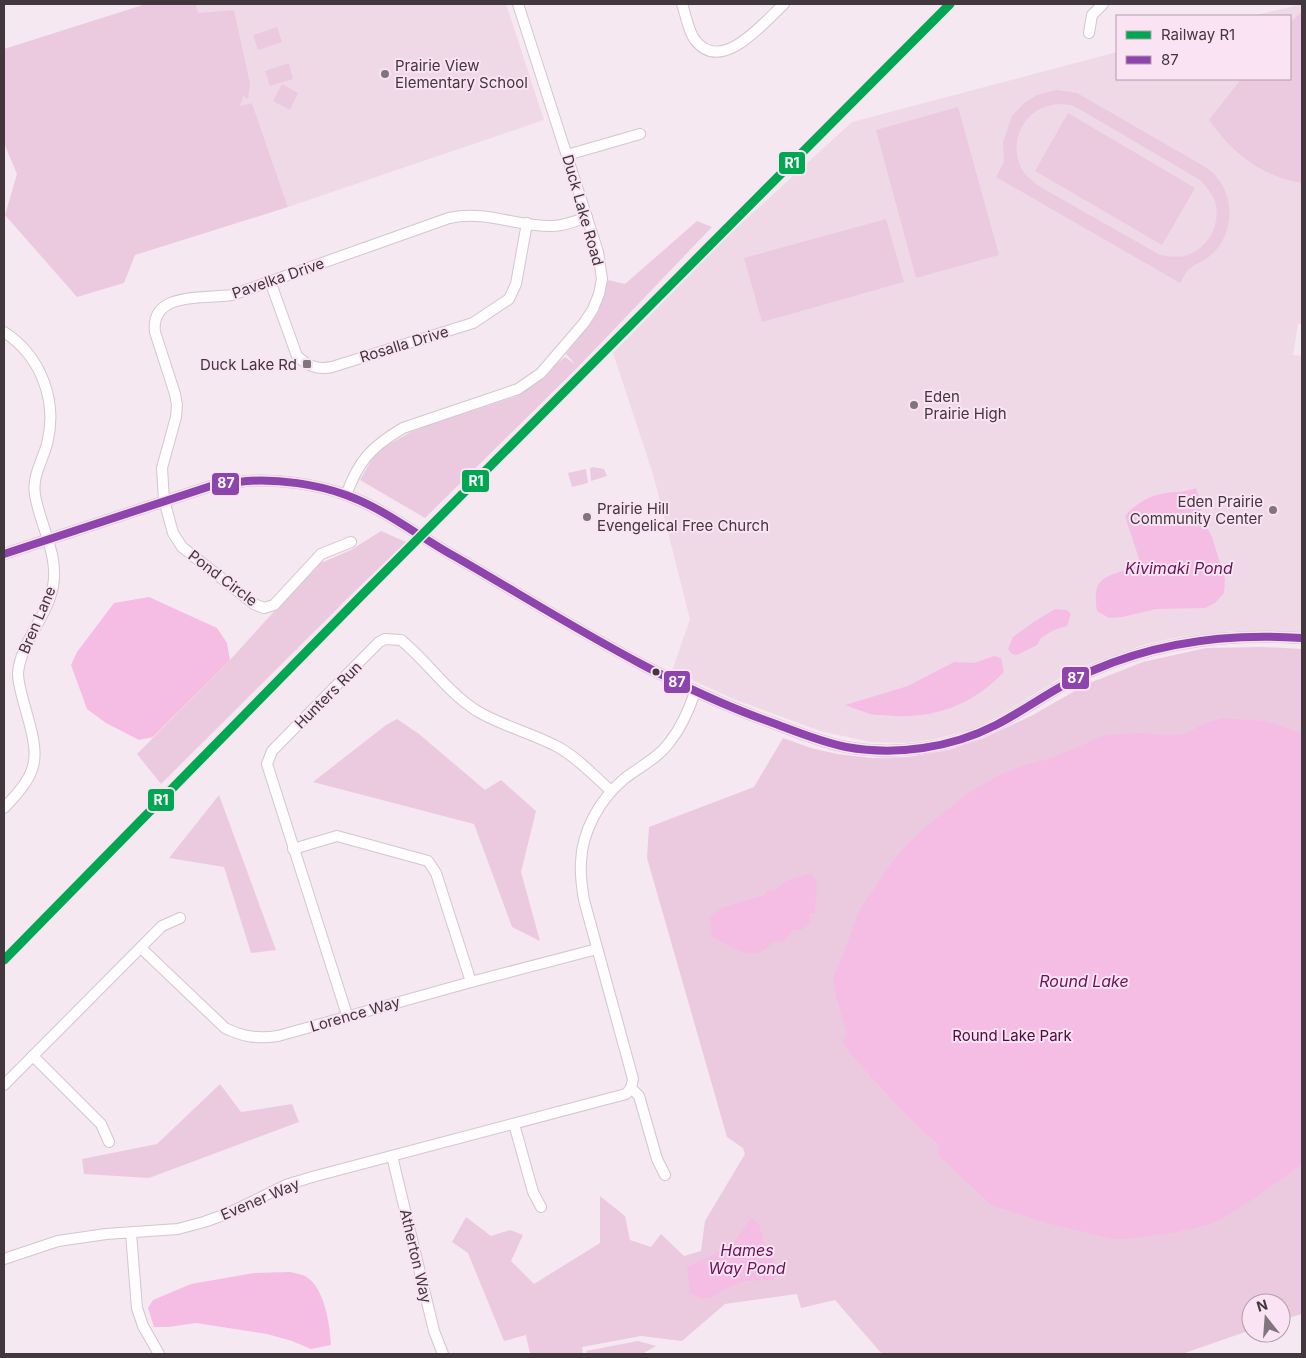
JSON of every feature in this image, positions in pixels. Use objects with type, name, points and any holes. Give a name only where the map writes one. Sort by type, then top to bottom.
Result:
[{"type":"street","name":"Duck Lake Road","points":[[346,495],[353,476],[363,460],[375,447],[403,428],[518,389],[541,373],[572,338],[593,309],[602,278],[598,252],[520,4]]},
{"type":"street","points":[[682,4],[695,40],[702,47],[722,52],[740,44],[784,4]]},
{"type":"street","points":[[1088,33],[1092,15],[1103,4]]},
{"type":"street","points":[[567,155],[640,134]]},
{"type":"street","name":"Pavelka Drive","points":[[164,500],[162,468],[176,417],[177,405],[155,332],[156,315],[161,308],[196,296],[219,297],[232,295],[449,218],[465,215],[483,216],[554,226],[587,217]]},
{"type":"street","name":"Rosalla Drive","points":[[270,281],[297,356],[305,369],[332,367],[480,319],[502,304],[514,292],[527,223]]},
{"type":"street","name":"Bren Lane","points":[[4,332],[27,352],[46,386],[50,405],[50,425],[47,444],[36,472],[34,484],[35,495],[52,552],[55,572],[53,587],[48,601],[25,645],[18,675],[20,690],[36,748],[34,767],[28,782],[4,808]]},
{"type":"street","points":[[4,554],[164,500],[212,486],[247,481],[305,485],[346,495],[382,512],[521,596],[648,669],[695,692],[751,716],[832,743],[862,749],[906,750],[952,742],[981,732],[1022,710],[1058,687],[1092,671],[1147,650],[1186,642],[1247,636],[1302,638]]},
{"type":"street","name":"Pond Circle","points":[[164,500],[173,533],[182,547],[254,604],[264,608],[274,605],[321,554],[351,542]]},
{"type":"street","name":"Hunters Run","points":[[348,1016],[267,764],[268,757],[272,752],[379,642],[401,640],[466,704],[489,717],[557,746],[570,754],[611,791]]},
{"type":"street","points":[[664,1175],[657,1159],[639,1096],[631,1088],[633,1079],[584,900],[581,861],[584,843],[598,808],[611,791],[624,779],[654,758],[668,744],[683,721],[695,692]]},
{"type":"street","points":[[293,849],[337,836],[428,861],[436,873],[471,982]]},
{"type":"street","points":[[4,1085],[162,926],[180,918]]},
{"type":"street","name":"Lorence Way","points":[[142,948],[225,1028],[250,1038],[271,1037],[597,949]]},
{"type":"street","points":[[32,1056],[101,1124],[109,1142]]},
{"type":"street","name":"Evener Way","points":[[4,1259],[58,1241],[82,1237],[178,1229],[204,1222],[229,1213],[286,1185],[626,1094],[631,1088]]},
{"type":"street","points":[[514,1124],[533,1192],[541,1207]]},
{"type":"street","name":"Atherton Way","points":[[392,1156],[434,1331],[443,1354]]},
{"type":"street","points":[[131,1233],[137,1308],[143,1326],[160,1354]]},
{"type":"shaded area","points":[[196,4],[506,4],[544,120],[288,207],[252,103],[239,107],[198,13]]},
{"type":"shaded area","name":"Eden Prairie High","points":[[1302,4],[1302,324],[1298,324],[1293,355],[1302,356],[1302,632],[1234,631],[1179,637],[1146,644],[1090,664],[1057,680],[999,716],[973,729],[935,739],[906,743],[870,742],[820,731],[736,700],[672,671],[690,619],[653,474],[613,353],[731,233],[852,122],[1116,52],[1116,80],[1291,80],[1291,15],[1257,15]]},
{"type":"green space","points":[[146,4],[196,4],[198,13],[234,10],[250,84],[248,99],[243,96],[240,106],[252,103],[288,207],[135,255],[124,283],[77,297],[5,215],[17,174],[4,143],[4,49]]},
{"type":"green space","points":[[1302,13],[1302,183],[1274,175],[1249,162],[1228,143],[1209,120],[1240,80],[1291,80],[1291,22]]},
{"type":"green space","points":[[277,27],[282,42],[258,50],[253,35]]},
{"type":"green space","points":[[289,63],[293,79],[270,86],[265,71]]},
{"type":"green space","points":[[282,84],[298,93],[290,110],[273,101]]},
{"type":"green space","points":[[1057,90],[1077,93],[1212,172],[1223,186],[1229,207],[1228,228],[1219,247],[1209,257],[1188,270],[1180,283],[996,177],[1004,162],[1003,142],[1012,116],[1024,103],[1037,95]],"holes":[[[1057,104],[1071,105],[1202,182],[1209,190],[1215,202],[1216,210],[1215,227],[1202,247],[1184,256],[1160,255],[1037,185],[1026,175],[1017,157],[1018,137],[1026,120],[1042,108]]]},
{"type":"green space","points":[[958,107],[999,255],[916,278],[876,130]]},
{"type":"green space","points":[[1068,113],[1195,188],[1162,245],[1035,171]]},
{"type":"green space","points":[[886,219],[904,282],[762,322],[744,258]]},
{"type":"green space","points":[[697,221],[712,227],[578,367],[425,518],[360,480],[376,452],[416,429],[517,396],[565,357],[575,364],[566,354],[599,311],[608,280],[625,284]]},
{"type":"green space","points":[[592,467],[604,469],[607,476],[591,481],[590,469]]},
{"type":"green space","points":[[586,469],[588,483],[572,487],[568,473]]},
{"type":"green space","points":[[381,531],[406,542],[161,784],[137,754],[230,660],[316,565],[351,550]]},
{"type":"green space","name":"Round Lake Park","points":[[1263,647],[1302,649],[1302,1314],[1291,1317],[1291,1293],[1241,1293],[1241,1333],[1182,1354],[882,1354],[835,1300],[801,1308],[797,1294],[725,1304],[682,1341],[641,1336],[582,1347],[583,1354],[530,1354],[526,1335],[504,1341],[468,1253],[452,1242],[466,1217],[491,1236],[510,1230],[523,1235],[511,1261],[534,1284],[600,1243],[600,1196],[625,1216],[630,1240],[651,1247],[661,1234],[684,1256],[701,1251],[705,1221],[745,1154],[743,1148],[727,1137],[647,858],[649,827],[754,787],[783,738],[811,748],[837,754],[872,758],[908,757],[948,750],[984,738],[1033,715],[1087,684],[1143,662],[1206,648]]},
{"type":"green space","points":[[397,719],[419,734],[485,790],[501,780],[536,811],[521,872],[540,941],[512,927],[474,824],[313,782],[386,725]]},
{"type":"green space","points":[[219,795],[276,950],[251,953],[224,867],[169,858]]},
{"type":"green space","points":[[220,1084],[241,1112],[292,1104],[299,1122],[149,1178],[84,1174],[82,1159],[157,1144]]},
{"type":"green space","points":[[638,1341],[656,1346],[642,1354],[587,1354],[586,1351]]},
{"type":"water","name":"Kivimaki Pond","points":[[1196,488],[1200,500],[1202,518],[1212,537],[1225,579],[1224,593],[1215,603],[1205,608],[1156,609],[1109,618],[1097,611],[1096,598],[1100,582],[1105,578],[1138,565],[1139,559],[1125,516],[1128,512],[1151,497]]},
{"type":"water","points":[[149,597],[217,628],[227,643],[230,660],[153,737],[139,740],[106,723],[87,709],[71,665],[77,652],[114,603]]},
{"type":"water","points":[[1055,609],[1067,610],[1071,614],[1067,626],[1054,630],[1041,638],[1037,645],[1017,655],[1012,654],[1008,649],[1013,637]]},
{"type":"water","points":[[994,656],[1001,658],[1004,672],[980,693],[954,707],[925,714],[894,716],[870,714],[845,705],[908,686],[954,662],[974,663]]},
{"type":"water","name":"Round Lake","points":[[1222,718],[1265,721],[1302,733],[1302,1164],[1258,1196],[1223,1218],[1207,1225],[1173,1233],[1112,1239],[1050,1224],[991,1205],[938,1155],[940,1146],[882,1089],[850,1053],[843,1042],[847,1035],[836,996],[833,977],[859,911],[892,862],[912,839],[970,792],[999,775],[1054,757],[1105,735],[1141,733],[1184,734],[1206,723]]},
{"type":"water","points":[[811,873],[817,884],[815,913],[809,913],[811,922],[801,930],[793,930],[783,942],[773,941],[760,952],[752,953],[736,949],[712,937],[710,918],[721,908],[764,895],[769,889],[774,891],[788,880]]},
{"type":"water","name":"Hames Way Pond","points":[[751,1218],[759,1224],[764,1243],[775,1262],[777,1275],[773,1280],[745,1281],[725,1289],[713,1297],[702,1299],[690,1293],[687,1267],[726,1248],[736,1240]]},
{"type":"water","points":[[290,1272],[305,1276],[312,1281],[317,1289],[328,1318],[331,1345],[311,1349],[267,1334],[196,1323],[154,1327],[148,1308],[153,1300],[191,1284],[254,1273]]},
{"type":"rail line","name":"R1","points":[[4,960],[361,596],[950,4]]},
{"type":"transit line","name":"87","points":[[4,554],[211,486],[238,482],[272,481],[322,488],[346,495],[374,508],[571,625],[649,668],[690,688],[731,707],[809,736],[837,745],[865,750],[884,751],[923,748],[979,733],[1081,676],[1119,660],[1145,652],[1196,641],[1222,638],[1302,638]]},
{"type":"place","name":"Prairie View Elementary School","points":[[385,74]]},
{"type":"place","name":"Duck Lake Rd","points":[[307,364]]},
{"type":"place","name":"Eden Prairie High","points":[[914,405]]},
{"type":"place","name":"Eden Prairie Community Center","points":[[1273,510]]},
{"type":"place","name":"Prairie Hill Evengelical Free Church","points":[[587,517]]}]
